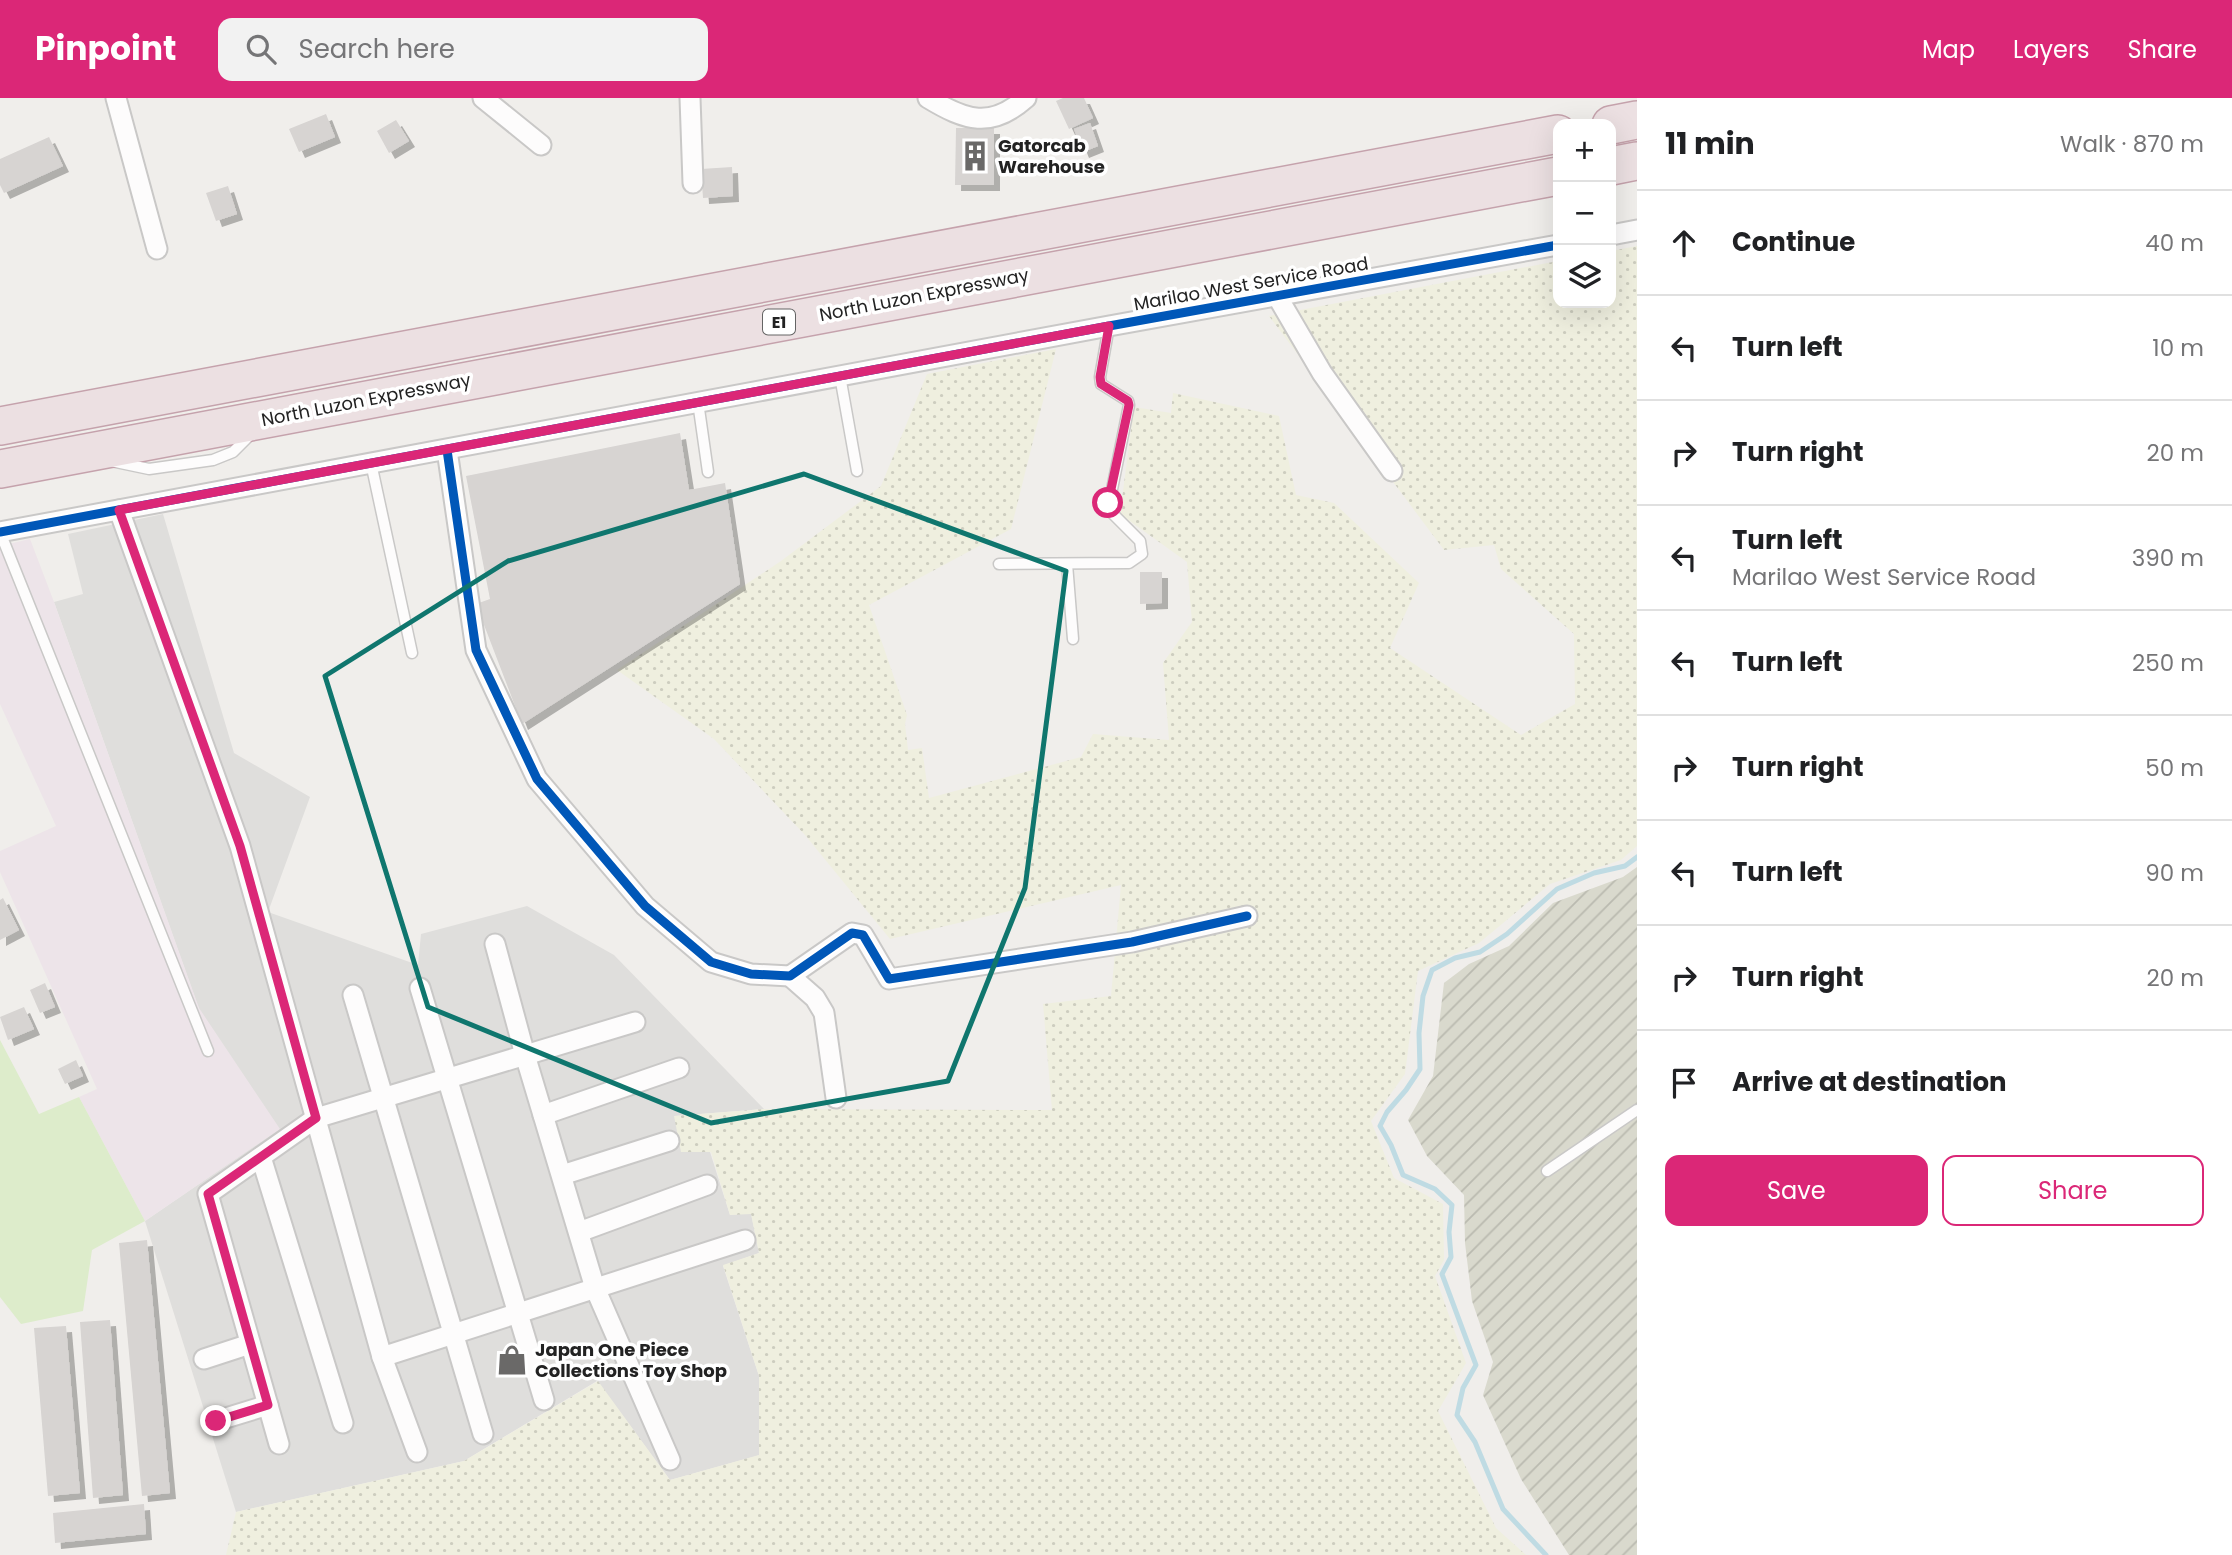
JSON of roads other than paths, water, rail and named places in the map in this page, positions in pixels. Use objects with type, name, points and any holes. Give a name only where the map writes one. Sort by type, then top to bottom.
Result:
[{"type":"highway","points":[[1616,124],[1637,120]]},
{"type":"highway","name":"E1","points":[[0,426],[1553,135]]},
{"type":"highway","points":[[1616,165],[1637,162]]},
{"type":"highway","name":"North Luzon Expressway","points":[[0,469],[1553,177]]},
{"type":"street","points":[[116,98],[157,249]]},
{"type":"street","points":[[483,98],[541,145]]},
{"type":"street","points":[[690,98],[693,183]]},
{"type":"street","points":[[928,98],[939,105],[980,119],[998,117],[1010,112],[1026,98]]},
{"type":"street","points":[[1616,234],[1637,230]]},
{"type":"street","name":"Marilao West Service Road","points":[[0,532],[1553,246]]},
{"type":"street","points":[[1277,296],[1322,373],[1392,471]]},
{"type":"street","points":[[447,450],[476,650],[537,779],[645,906],[711,962],[751,974],[790,976],[852,933],[863,935],[889,979],[1132,942],[1247,916]]},
{"type":"street","points":[[119,510],[240,846],[382,1357],[417,1452]]},
{"type":"street","points":[[495,944],[525,1055],[595,1288],[670,1460]]},
{"type":"street","points":[[790,976],[815,998],[824,1013],[835,1098]]},
{"type":"street","points":[[420,988],[544,1400]]},
{"type":"street","points":[[353,995],[483,1434]]},
{"type":"street","points":[[279,1444],[208,1194],[316,1118],[635,1022]]},
{"type":"street","points":[[543,1115],[679,1068]]},
{"type":"street","points":[[562,1175],[669,1141]]},
{"type":"street","points":[[261,1157],[343,1423]]},
{"type":"street","points":[[579,1232],[708,1185]]},
{"type":"street","points":[[382,1357],[745,1240]]},
{"type":"street","points":[[204,1359],[250,1343]]},
{"type":"street","points":[[216,1421],[268,1405]]},
{"type":"lane","points":[[999,565],[1129,563],[1142,554],[1140,541],[1108,509],[1129,405],[1128,401],[1101,384],[1109,326]]},
{"type":"lane","points":[[840,376],[857,471]]},
{"type":"lane","points":[[698,402],[708,472]]},
{"type":"lane","points":[[371,463],[412,653]]},
{"type":"lane","points":[[0,532],[208,1051]]},
{"type":"lane","points":[[1068,564],[1073,639]]},
{"type":"lane","points":[[1547,1171],[1637,1110]]},
{"type":"waterway","points":[[1546,1555],[1503,1509],[1475,1442],[1457,1415],[1463,1388],[1476,1365],[1442,1274],[1451,1257],[1449,1232],[1452,1205],[1435,1189],[1403,1175],[1380,1126],[1387,1112],[1420,1069],[1419,1033],[1423,996],[1432,970],[1455,958],[1480,952],[1507,934],[1557,889],[1594,873],[1625,866],[1637,857]]},
{"type":"place","name":"Gatorcab Warehouse","points":[[975,156]]},
{"type":"place","name":"Japan One Piece Collections Toy Shop","points":[[512,1360]]}]
